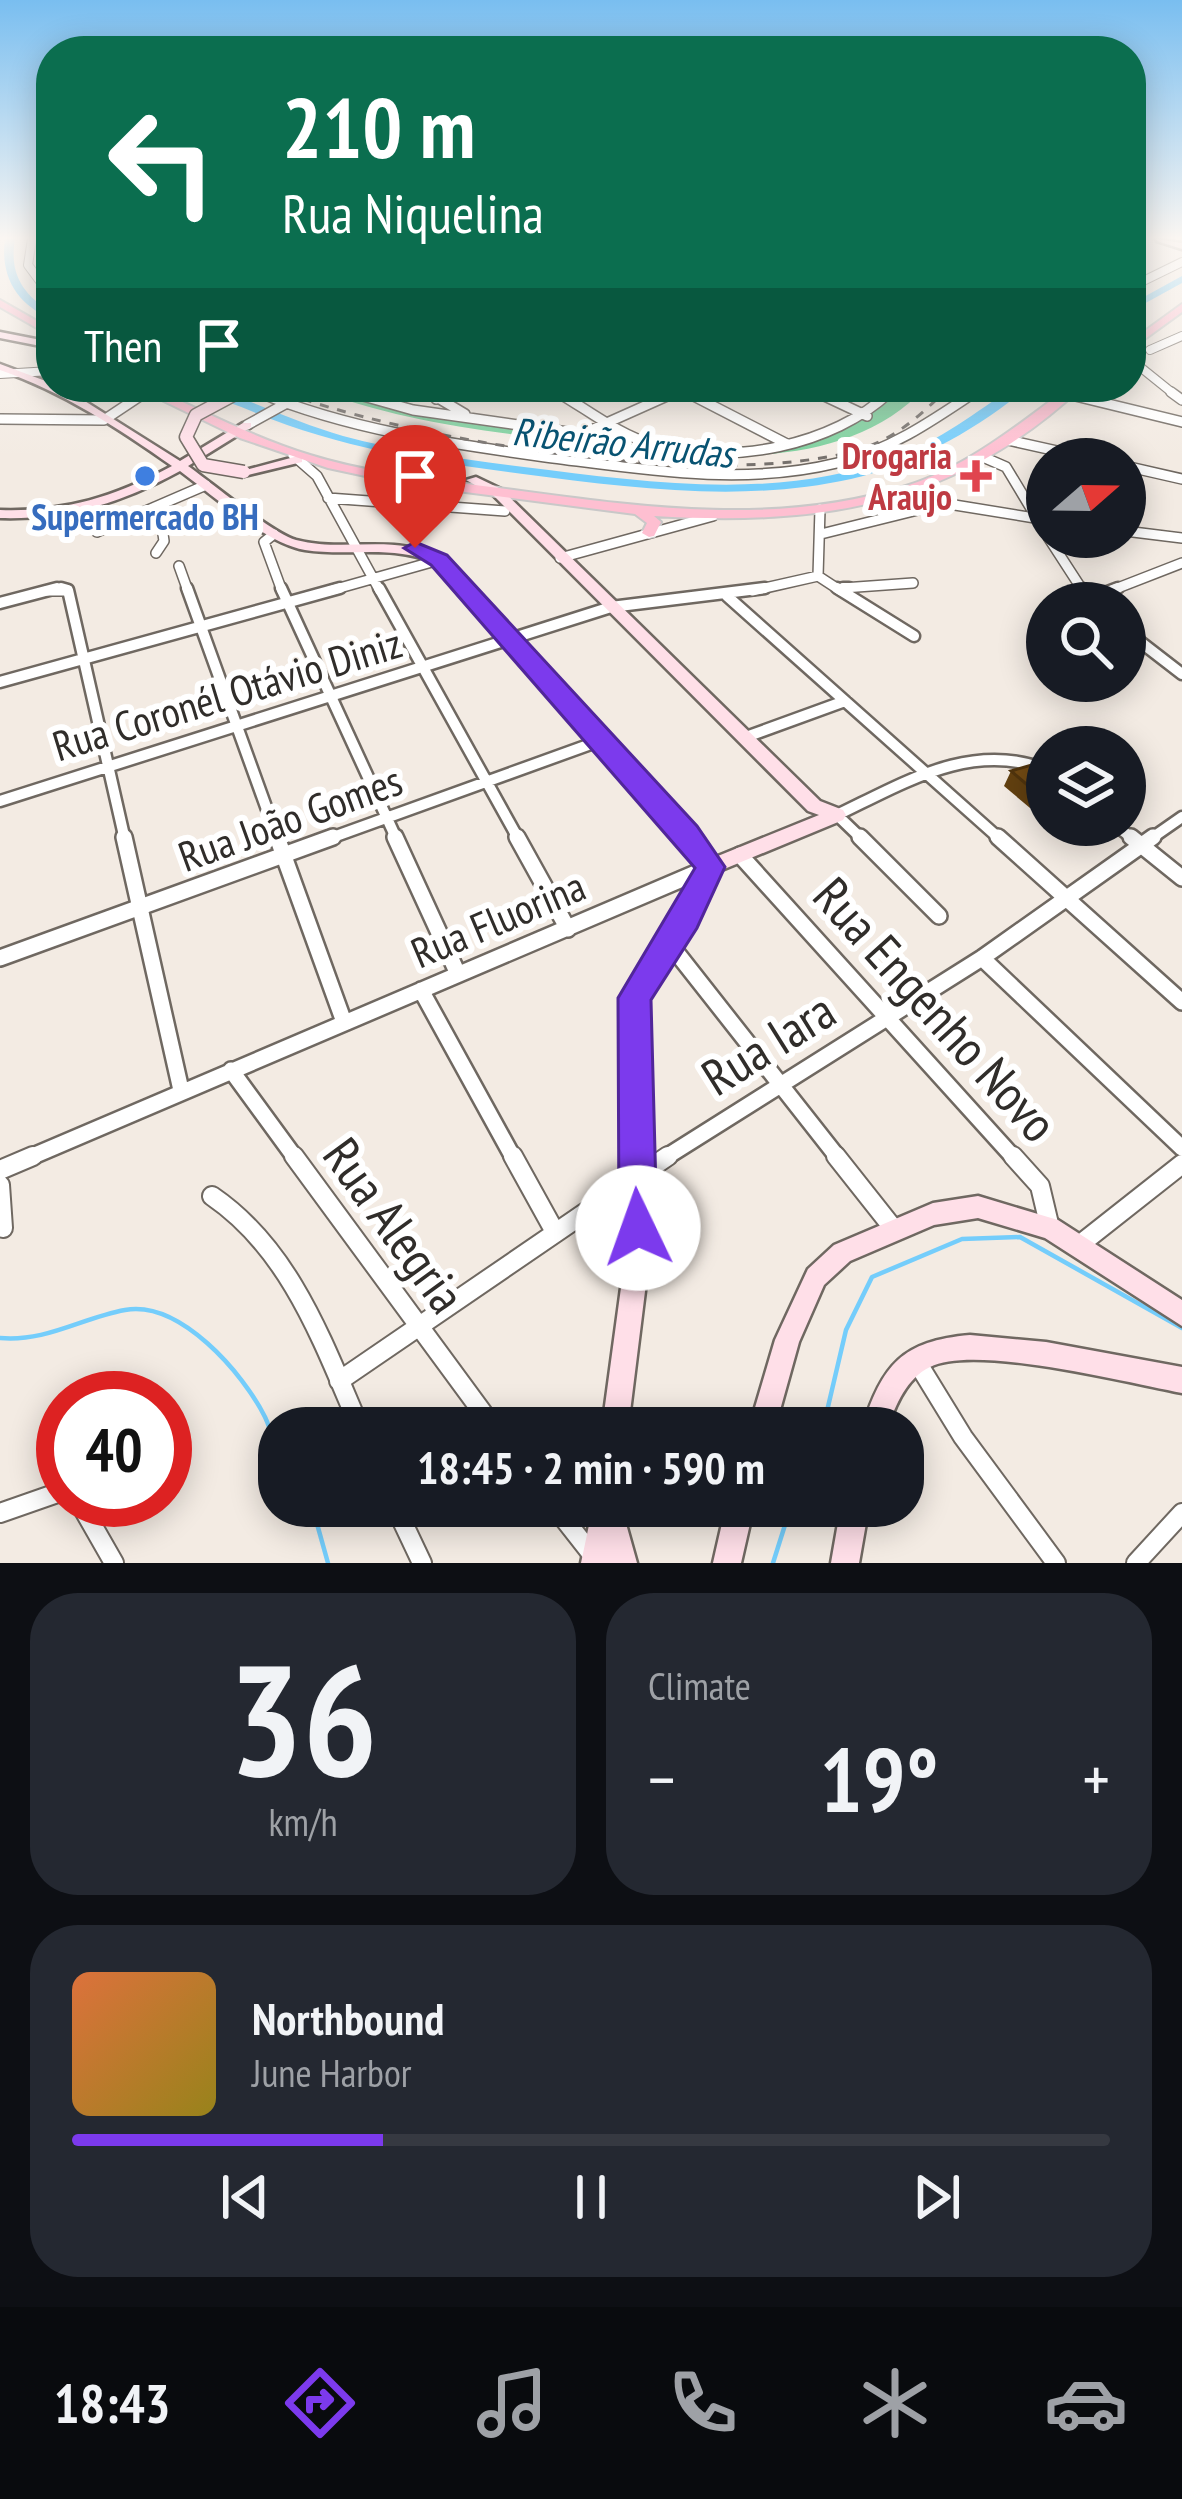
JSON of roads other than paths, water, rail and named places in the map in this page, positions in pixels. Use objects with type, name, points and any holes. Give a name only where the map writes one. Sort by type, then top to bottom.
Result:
[{"type":"main road","points":[[1146,335],[1176,312]]},
{"type":"main road","points":[[0,315],[36,335]]},
{"type":"main road","points":[[178,402],[294,455],[484,490],[713,516],[820,509],[893,495],[983,457],[1047,402]]},
{"type":"main road","points":[[191,402],[240,430],[484,490],[659,502],[812,500],[906,479],[1002,437]]},
{"type":"main road","points":[[216,444],[240,430]]},
{"type":"main road","points":[[510,511],[541,498]]},
{"type":"main road","points":[[713,516],[757,504]]},
{"type":"main road","points":[[639,510],[654,522],[649,532]]},
{"type":"street","points":[[0,335],[36,341]]},
{"type":"street","points":[[1150,350],[1182,336]]},
{"type":"street","points":[[1,371],[36,372]]},
{"type":"street","points":[[1146,372],[1182,400]]},
{"type":"street","points":[[27,373],[36,378]]},
{"type":"street","points":[[75,402],[206,484],[274,534],[308,548],[406,546],[439,560],[710,867],[669,943],[646,974],[632,1013],[637,1263],[618,1407]]},
{"type":"street","points":[[0,419],[104,420],[128,402]]},
{"type":"street","points":[[220,402],[196,415],[187,437],[203,465],[244,472],[294,455],[317,476],[568,929]]},
{"type":"street","points":[[281,402],[333,421],[423,440],[655,470],[767,473],[838,463],[895,444],[959,402]]},
{"type":"street","points":[[385,402],[582,434],[652,402]]},
{"type":"street","points":[[413,410],[430,402]]},
{"type":"street","points":[[445,402],[473,418]]},
{"type":"street","points":[[575,402],[655,445],[787,444],[867,416],[881,402]]},
{"type":"street","points":[[708,402],[787,444]]},
{"type":"street","points":[[838,402],[867,416]]},
{"type":"street","points":[[1110,402],[1182,422]]},
{"type":"street","points":[[0,514],[115,499],[181,468],[285,404]]},
{"type":"street","points":[[1002,437],[1026,443]]},
{"type":"street","points":[[983,457],[1006,467],[1026,496]]},
{"type":"street","points":[[1146,471],[1182,479]]},
{"type":"street","points":[[97,532],[206,484]]},
{"type":"street","points":[[475,509],[484,490],[530,527],[780,774],[814,806],[837,814],[939,916]]},
{"type":"street","points":[[893,495],[1026,516]]},
{"type":"street","points":[[328,498],[510,511]]},
{"type":"street","points":[[821,534],[945,503]]},
{"type":"street","points":[[156,553],[164,541],[159,506]]},
{"type":"street","points":[[820,509],[818,576],[914,636]]},
{"type":"street","points":[[560,558],[713,516]]},
{"type":"street","points":[[274,534],[262,548],[458,974]]},
{"type":"street","points":[[1146,534],[1182,538]]},
{"type":"street","points":[[0,682],[439,560]]},
{"type":"street","points":[[1134,582],[1182,562]]},
{"type":"street","points":[[179,566],[280,856],[344,1022]]},
{"type":"street","name":"Rua Coronél Otávio Diniz","points":[[0,801],[611,607],[727,596],[818,576]]},
{"type":"street","points":[[842,588],[913,583]]},
{"type":"street","points":[[0,622],[3,602],[64,587],[86,658],[181,1090]]},
{"type":"street","points":[[727,596],[1182,1002]]},
{"type":"street","points":[[1146,646],[1182,674]]},
{"type":"street","points":[[746,737],[845,701]]},
{"type":"street","name":"Rua João Gomes","points":[[0,958],[602,740]]},
{"type":"street","name":"Rua Fluorina","points":[[0,1170],[925,776],[995,754],[1026,760]]},
{"type":"street","points":[[780,774],[814,825]]},
{"type":"street","name":"Rua Iara","points":[[1146,841],[1182,817]]},
{"type":"street","name":"Rua Iara","points":[[340,1382],[415,1325],[636,1177],[982,958],[1139,846]]},
{"type":"street","points":[[1141,846],[1182,878]]},
{"type":"street","name":"Rua Engenho Novo","points":[[740,855],[1040,1186],[1050,1211],[1050,1228]]},
{"type":"street","points":[[669,943],[893,1228]]},
{"type":"street","points":[[982,958],[1182,1148]]},
{"type":"street","points":[[422,990],[555,1232]]},
{"type":"street","name":"Rua Alegria","points":[[231,1070],[478,1407]]},
{"type":"street","points":[[1078,1246],[1182,1164]]},
{"type":"street","points":[[0,1185],[3,1228]]},
{"type":"street","points":[[212,1196],[241,1211],[266,1240],[351,1407]]},
{"type":"street","points":[[768,1407],[787,1340],[816,1277],[842,1252],[893,1228],[978,1207],[1050,1228],[1182,1314]]},
{"type":"street","points":[[884,1407],[893,1386],[915,1360],[939,1349],[982,1348],[1182,1380]]},
{"type":"street","points":[[915,1360],[963,1437],[1056,1563]]},
{"type":"street","points":[[2,1510],[36,1499]]},
{"type":"street","points":[[1136,1563],[1182,1513]]},
{"type":"street","points":[[93,1527],[114,1563]]},
{"type":"street","points":[[405,1527],[422,1563]]},
{"type":"street","points":[[573,1527],[605,1562]]},
{"type":"street","points":[[605,1562],[606,1527]]},
{"type":"street","points":[[845,1563],[851,1527]]},
{"type":"waterway","name":"Ribeirão Arrudas","points":[[241,402],[305,428],[386,450],[574,477],[714,488],[760,488],[852,475],[914,454],[999,402]]},
{"type":"waterway","points":[[828,1407],[846,1330],[872,1277],[962,1239],[1020,1237],[1182,1328]]},
{"type":"waterway","points":[[0,1338],[49,1333],[125,1310],[146,1310],[167,1316],[207,1343],[242,1380],[259,1407]]},
{"type":"waterway","points":[[318,1527],[328,1563]]},
{"type":"waterway","points":[[773,1563],[784,1527]]},
{"type":"railway","points":[[313,402],[480,442],[648,463],[729,465],[801,461],[861,449],[898,431],[933,402]]},
{"type":"place","name":"Supermercado BH","points":[[145,476]]},
{"type":"place","name":"Drogaria Araujo","points":[[976,476]]}]
